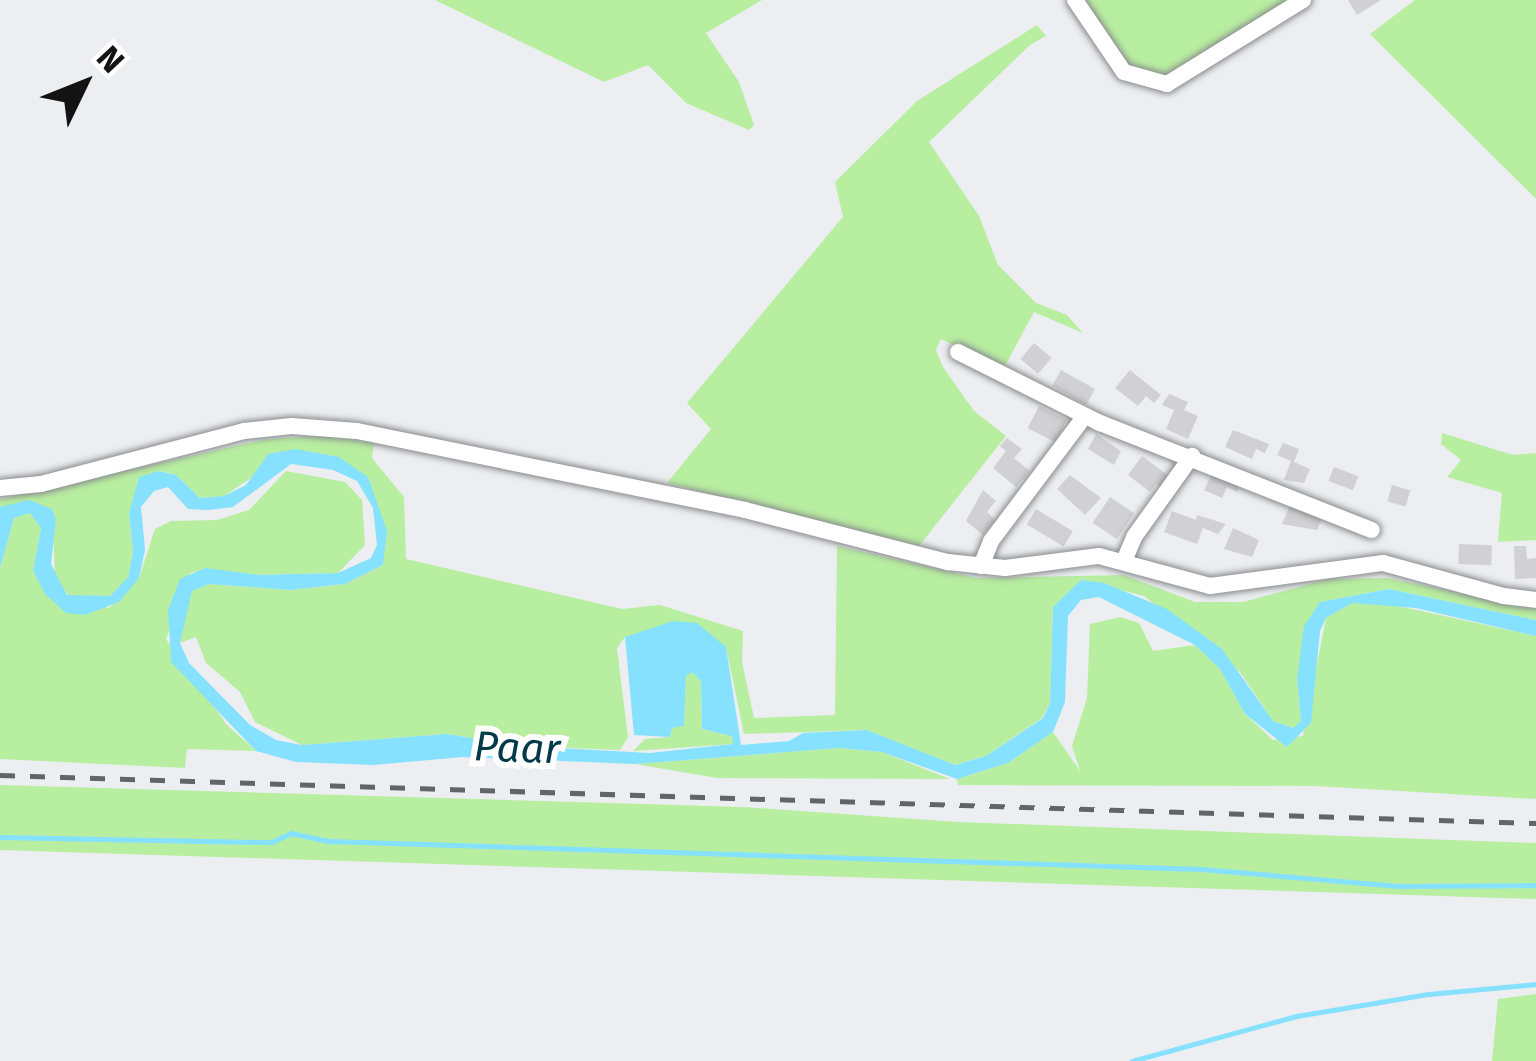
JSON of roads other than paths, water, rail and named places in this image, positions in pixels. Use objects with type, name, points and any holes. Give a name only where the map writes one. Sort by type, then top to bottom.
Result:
[{"type":"street","points":[[1075,0],[1124,72],[1168,84],[1303,0]]},
{"type":"street","points":[[958,352],[1085,416],[1372,530]]},
{"type":"street","points":[[981,566],[991,541],[1085,416]]},
{"type":"street","points":[[0,488],[41,484],[244,431],[292,427],[357,431],[724,505],[906,554],[981,566],[1081,556],[1124,561],[1210,586],[1382,563],[1536,600]]},
{"type":"street","points":[[1124,561],[1134,537],[1192,456]]},
{"type":"water","name":"Paar","points":[[295,449],[339,457],[368,477],[387,531],[383,565],[345,584],[290,590],[209,584],[192,591],[180,643],[189,663],[250,725],[276,740],[302,745],[447,734],[521,746],[650,753],[733,744],[732,736],[702,729],[701,681],[692,672],[686,676],[684,726],[672,728],[670,737],[634,735],[625,637],[673,621],[697,623],[726,647],[741,745],[789,741],[803,733],[867,730],[955,765],[986,756],[1043,718],[1050,703],[1053,607],[1081,580],[1104,583],[1167,609],[1222,649],[1273,721],[1293,728],[1301,721],[1297,679],[1304,626],[1320,602],[1389,589],[1536,620],[1536,636],[1416,608],[1352,603],[1326,618],[1320,631],[1311,723],[1287,747],[1245,714],[1220,669],[1195,645],[1099,597],[1081,600],[1068,616],[1065,702],[1053,732],[1008,763],[957,779],[882,752],[839,748],[635,764],[463,757],[373,765],[296,762],[256,751],[171,662],[168,610],[180,579],[205,568],[260,575],[338,573],[371,558],[377,545],[373,508],[357,481],[333,470],[291,464],[233,507],[209,510],[188,509],[168,487],[154,491],[141,507],[145,550],[139,578],[119,602],[85,615],[66,613],[45,594],[33,571],[41,528],[30,513],[14,518],[0,568],[0,507],[29,500],[52,509],[56,519],[51,564],[67,595],[110,596],[128,577],[133,552],[129,513],[139,477],[159,471],[176,475],[200,498],[224,496],[246,485],[268,454]]},
{"type":"waterway","points":[[0,837],[272,842],[291,833],[329,841],[1201,869],[1401,886],[1536,885]]},
{"type":"waterway","points":[[1132,1061],[1297,1016],[1429,994],[1536,984]]},
{"type":"railway","points":[[0,775],[1536,823]]}]
